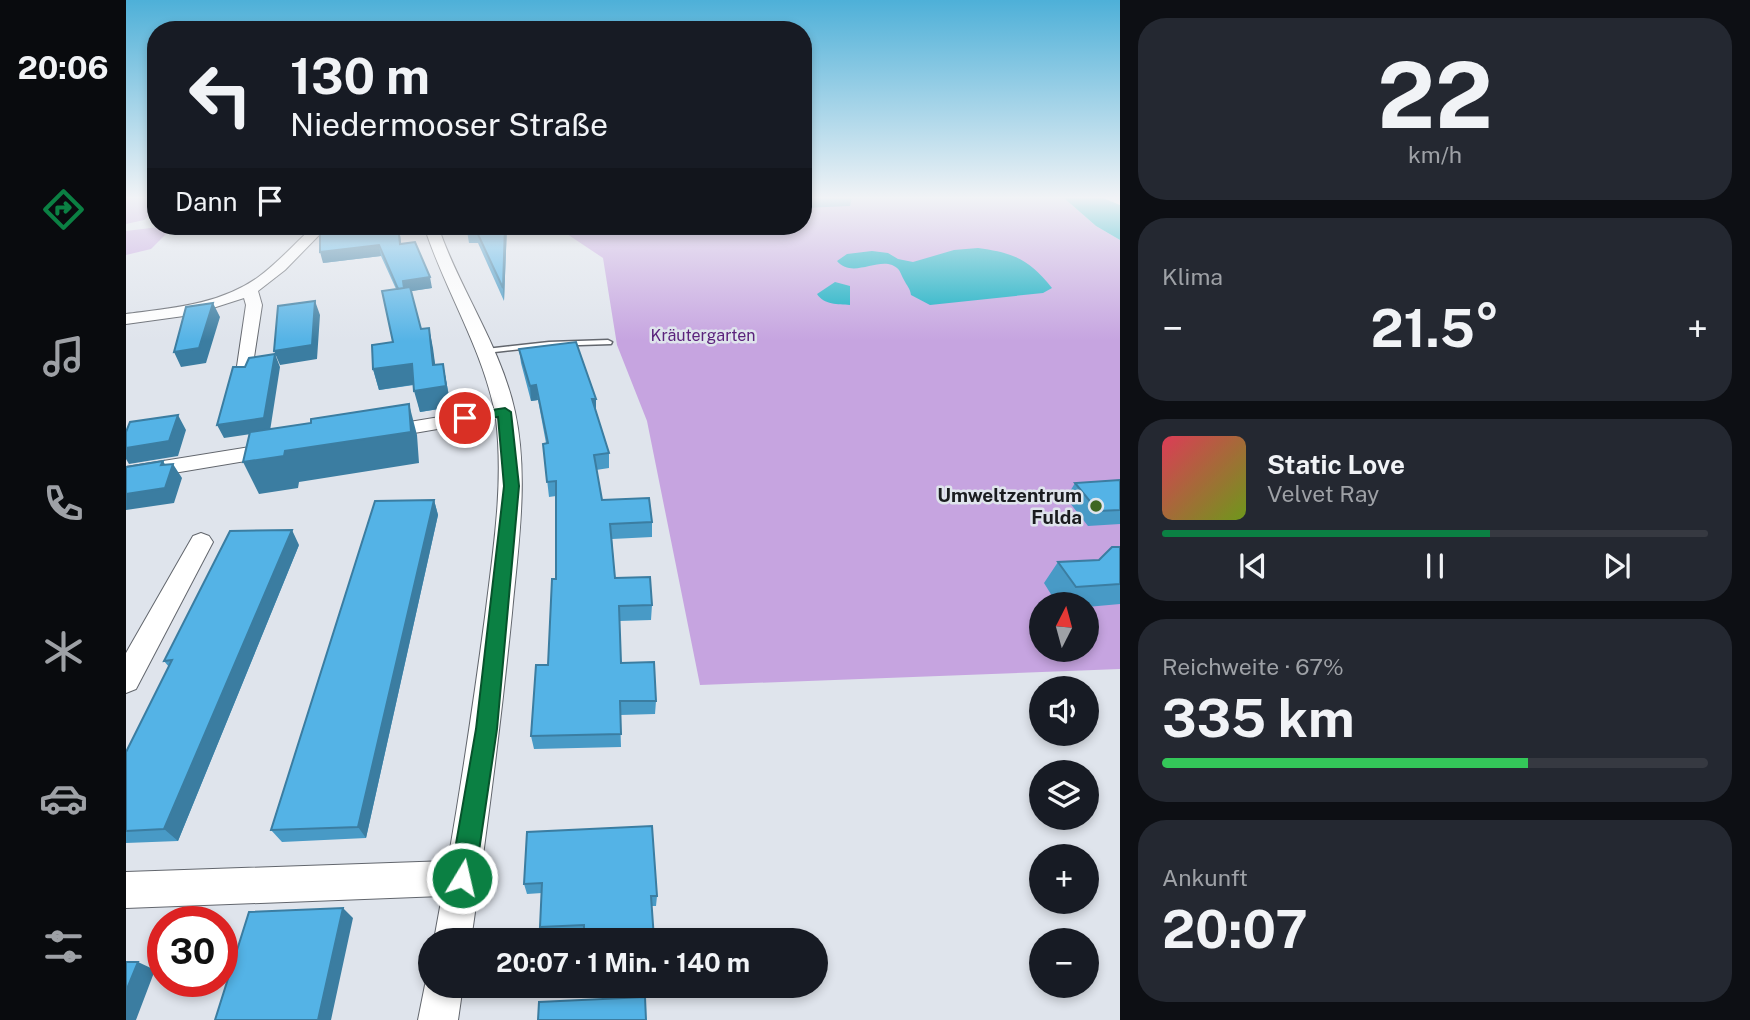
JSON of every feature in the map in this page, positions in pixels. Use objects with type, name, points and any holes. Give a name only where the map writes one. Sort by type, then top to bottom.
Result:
[{"type":"street","points":[[126,319],[214,305],[250,289],[268,277],[301,246]]},
{"type":"street","points":[[437,246],[486,351],[505,412],[511,486],[486,729],[454,928]]},
{"type":"street","points":[[246,373],[254,305],[250,289]]},
{"type":"street","points":[[359,436],[505,412]]},
{"type":"street","points":[[126,474],[293,447]]},
{"type":"street","points":[[126,680],[201,542]]},
{"type":"street","points":[[126,890],[462,878]]},
{"type":"street","points":[[438,1020],[442,998]]},
{"type":"lane","points":[[486,351],[549,344],[608,342]]},
{"type":"green space","points":[[126,246],[154,246],[151,249],[126,255]]},
{"type":"green space","name":"Kräutergarten","points":[[584,246],[1120,246],[1120,669],[700,685],[647,421],[617,345],[603,258]]},
{"type":"water","points":[[978,248],[1002,252],[1020,259],[1036,270],[1052,288],[1043,293],[930,305],[911,295],[899,270],[892,265],[852,268],[837,261],[847,254],[872,251],[888,253],[898,259],[913,262],[954,250]]},
{"type":"water","points":[[835,282],[850,286],[850,305],[827,302],[817,294]]},
{"type":"building","points":[[320,246],[374,246],[320,252]]},
{"type":"building","points":[[379,246],[417,246],[430,277],[403,281],[404,288],[398,289]]},
{"type":"building","points":[[483,246],[504,246],[503,288]]},
{"type":"building","points":[[410,287],[421,329],[429,328],[433,365],[443,364],[446,386],[414,391],[412,364],[373,369],[372,345],[393,342],[382,291]]},
{"type":"building","points":[[315,301],[312,345],[274,351],[278,306]]},
{"type":"building","points":[[213,303],[199,348],[174,352],[186,307]]},
{"type":"building","points":[[576,342],[596,399],[592,399],[609,453],[594,455],[602,500],[649,498],[652,522],[610,524],[615,578],[650,577],[652,605],[619,606],[621,663],[654,662],[656,701],[620,701],[621,734],[531,736],[536,665],[548,665],[552,579],[556,579],[556,481],[547,482],[543,444],[548,443],[536,385],[530,386],[519,349]]},
{"type":"building","points":[[275,354],[264,418],[217,425],[233,367],[245,367],[249,358]]},
{"type":"building","points":[[409,404],[411,432],[285,451],[284,456],[243,462],[250,432],[311,423],[311,419]]},
{"type":"building","points":[[178,415],[169,441],[126,448],[126,432],[130,422]]},
{"type":"building","points":[[163,461],[161,465],[173,464],[165,488],[126,494],[126,467]]},
{"type":"building","points":[[1120,480],[1120,510],[1098,511],[1075,483]]},
{"type":"building","points":[[434,500],[358,827],[271,830],[375,501]]},
{"type":"building","points":[[292,530],[164,829],[126,831],[126,752],[172,660],[164,661],[230,531]]},
{"type":"building","points":[[1112,547],[1120,547],[1120,584],[1076,587],[1058,562],[1099,560]]},
{"type":"building","points":[[652,826],[657,896],[651,896],[653,928],[584,928],[584,925],[540,927],[542,883],[524,884],[527,832]]},
{"type":"building","points":[[343,908],[318,1020],[215,1020],[222,997],[238,997],[238,947],[249,912]]},
{"type":"building","points":[[126,962],[138,962],[126,991]]},
{"type":"building","points":[[645,998],[646,1020],[538,1020],[539,1002]]},
{"type":"place","name":"Umweltzentrum Fulda","points":[[1096,506]]},
{"type":"route","points":[[462,878],[486,729],[511,486],[505,412],[465,418]]}]
